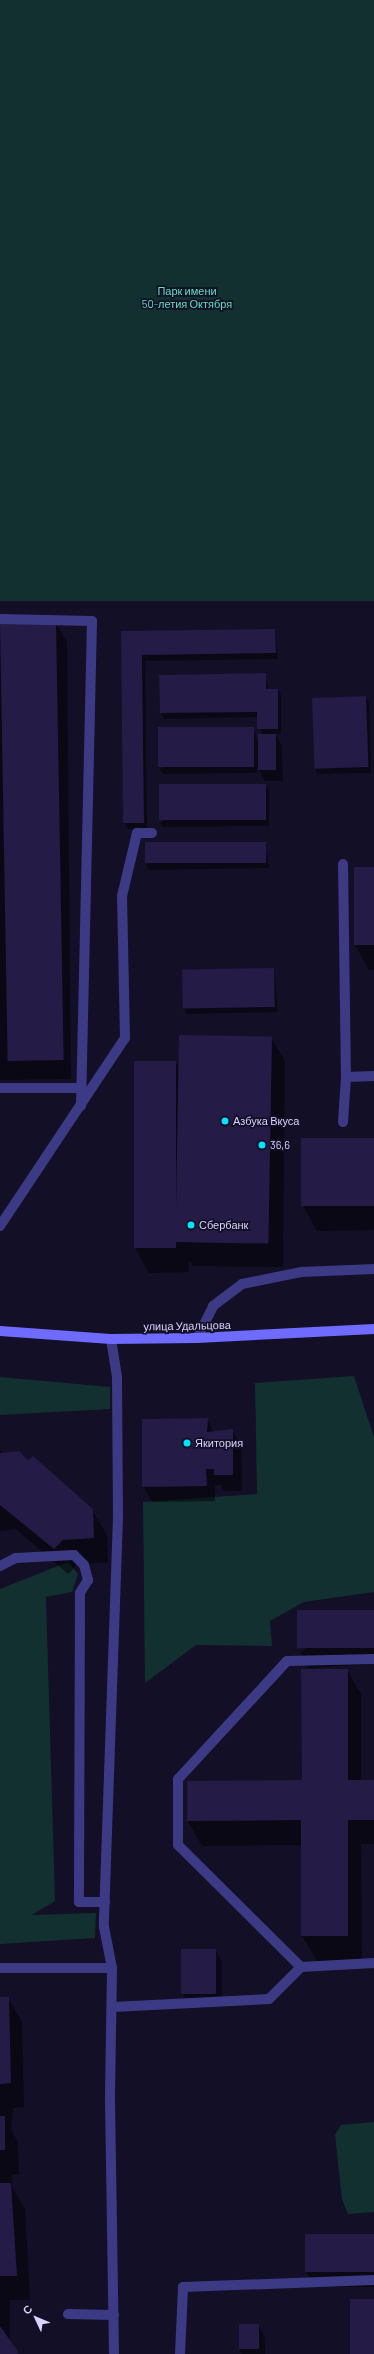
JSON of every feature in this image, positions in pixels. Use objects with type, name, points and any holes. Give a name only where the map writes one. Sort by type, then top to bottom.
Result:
[{"type":"street","name":"улица Удальцова","points":[[0,1330],[111,1339],[197,1338],[374,1329]]},
{"type":"lane","points":[[0,619],[92,621],[81,1106]]},
{"type":"lane","points":[[0,1226],[125,1038],[122,896],[137,833],[152,833]]},
{"type":"lane","points":[[343,864],[346,1077],[343,1122]]},
{"type":"lane","points":[[346,1077],[374,1076]]},
{"type":"lane","points":[[0,1088],[82,1088]]},
{"type":"lane","points":[[197,1338],[212,1306],[242,1284],[301,1272],[374,1268]]},
{"type":"lane","points":[[111,1339],[117,1377],[118,1517],[104,1926],[112,1968],[113,2007],[110,2100],[114,2354]]},
{"type":"lane","points":[[0,1566],[16,1558],[74,1555],[84,1565],[88,1580],[80,1593],[79,1902],[105,1902]]},
{"type":"lane","points":[[301,1967],[178,1845],[178,1779],[287,1661],[374,1659]]},
{"type":"lane","points":[[113,2007],[269,1999],[301,1967],[374,1963]]},
{"type":"lane","points":[[0,1968],[112,1968]]},
{"type":"lane","points":[[180,2354],[183,2287],[374,2280]]},
{"type":"lane","points":[[68,2314],[114,2315]]},
{"type":"green space","name":"Парк имени 50-летия Октября","points":[[0,0],[374,0],[374,601],[0,601]]},
{"type":"green space","points":[[354,1376],[374,1437],[374,1592],[304,1602],[270,1621],[272,1646],[196,1645],[145,1683],[143,1502],[257,1494],[255,1383]]},
{"type":"green space","points":[[0,1377],[110,1387],[110,1409],[0,1415]]},
{"type":"green space","points":[[68,1562],[78,1574],[72,1592],[46,1597],[55,1901],[32,1915],[96,1913],[95,1938],[0,1944],[0,1589]]},
{"type":"green space","points":[[374,2122],[374,2212],[348,2214],[342,2199],[335,2135],[341,2125]]},
{"type":"building","points":[[56,622],[64,1060],[8,1061],[0,623]]},
{"type":"building","points":[[275,629],[276,653],[142,655],[144,823],[123,823],[121,631]]},
{"type":"building","points":[[266,673],[266,689],[278,689],[278,729],[257,729],[257,712],[160,713],[159,675]]},
{"type":"building","points":[[366,696],[368,767],[315,769],[312,698]]},
{"type":"building","points":[[158,727],[254,727],[254,767],[158,767]]},
{"type":"building","points":[[258,734],[276,734],[276,770],[258,770]]},
{"type":"building","points":[[159,784],[266,784],[266,820],[159,820]]},
{"type":"building","points":[[145,842],[266,842],[266,863],[145,863]]},
{"type":"building","points":[[354,867],[374,867],[374,945],[354,945]]},
{"type":"building","points":[[274,968],[275,1007],[183,1009],[182,970]]},
{"type":"building","name":"Азбука Вкуса","points":[[179,1035],[272,1037],[268,1244],[175,1242]]},
{"type":"building","points":[[134,1061],[176,1061],[176,1248],[134,1248]]},
{"type":"building","points":[[301,1138],[374,1138],[374,1206],[301,1206]]},
{"type":"building","name":"Якитория","points":[[208,1418],[207,1432],[233,1429],[233,1475],[214,1475],[214,1469],[206,1469],[207,1486],[142,1487],[142,1419]]},
{"type":"building","points":[[19,1451],[28,1460],[33,1456],[93,1509],[94,1538],[63,1540],[54,1549],[0,1505],[0,1453]]},
{"type":"building","points":[[297,1610],[374,1610],[374,1648],[297,1648]]},
{"type":"building","points":[[301,1669],[348,1669],[348,1780],[374,1780],[374,1820],[348,1820],[348,1936],[301,1936],[301,1820],[187,1821],[187,1781],[302,1780]]},
{"type":"building","points":[[181,1949],[216,1949],[216,1994],[181,1994]]},
{"type":"building","points":[[0,1997],[9,1997],[11,2083],[0,2084]]},
{"type":"building","points":[[0,2116],[5,2116],[5,2150],[0,2150]]},
{"type":"building","points":[[0,2183],[11,2183],[17,2276],[0,2276]]},
{"type":"building","points":[[305,2234],[374,2234],[374,2272],[305,2272]]},
{"type":"building","points":[[350,2299],[374,2299],[374,2354],[350,2354]]},
{"type":"building","points":[[239,2324],[259,2324],[259,2349],[239,2349]]},
{"type":"building","points":[[0,2326],[17,2350],[18,2354],[0,2354]]},
{"type":"place","name":"Азбука Вкуса","points":[[225,1121]]},
{"type":"place","name":"36,6","points":[[262,1145]]},
{"type":"place","name":"Сбербанк","points":[[191,1225]]},
{"type":"place","name":"Якитория","points":[[187,1443]]}]
